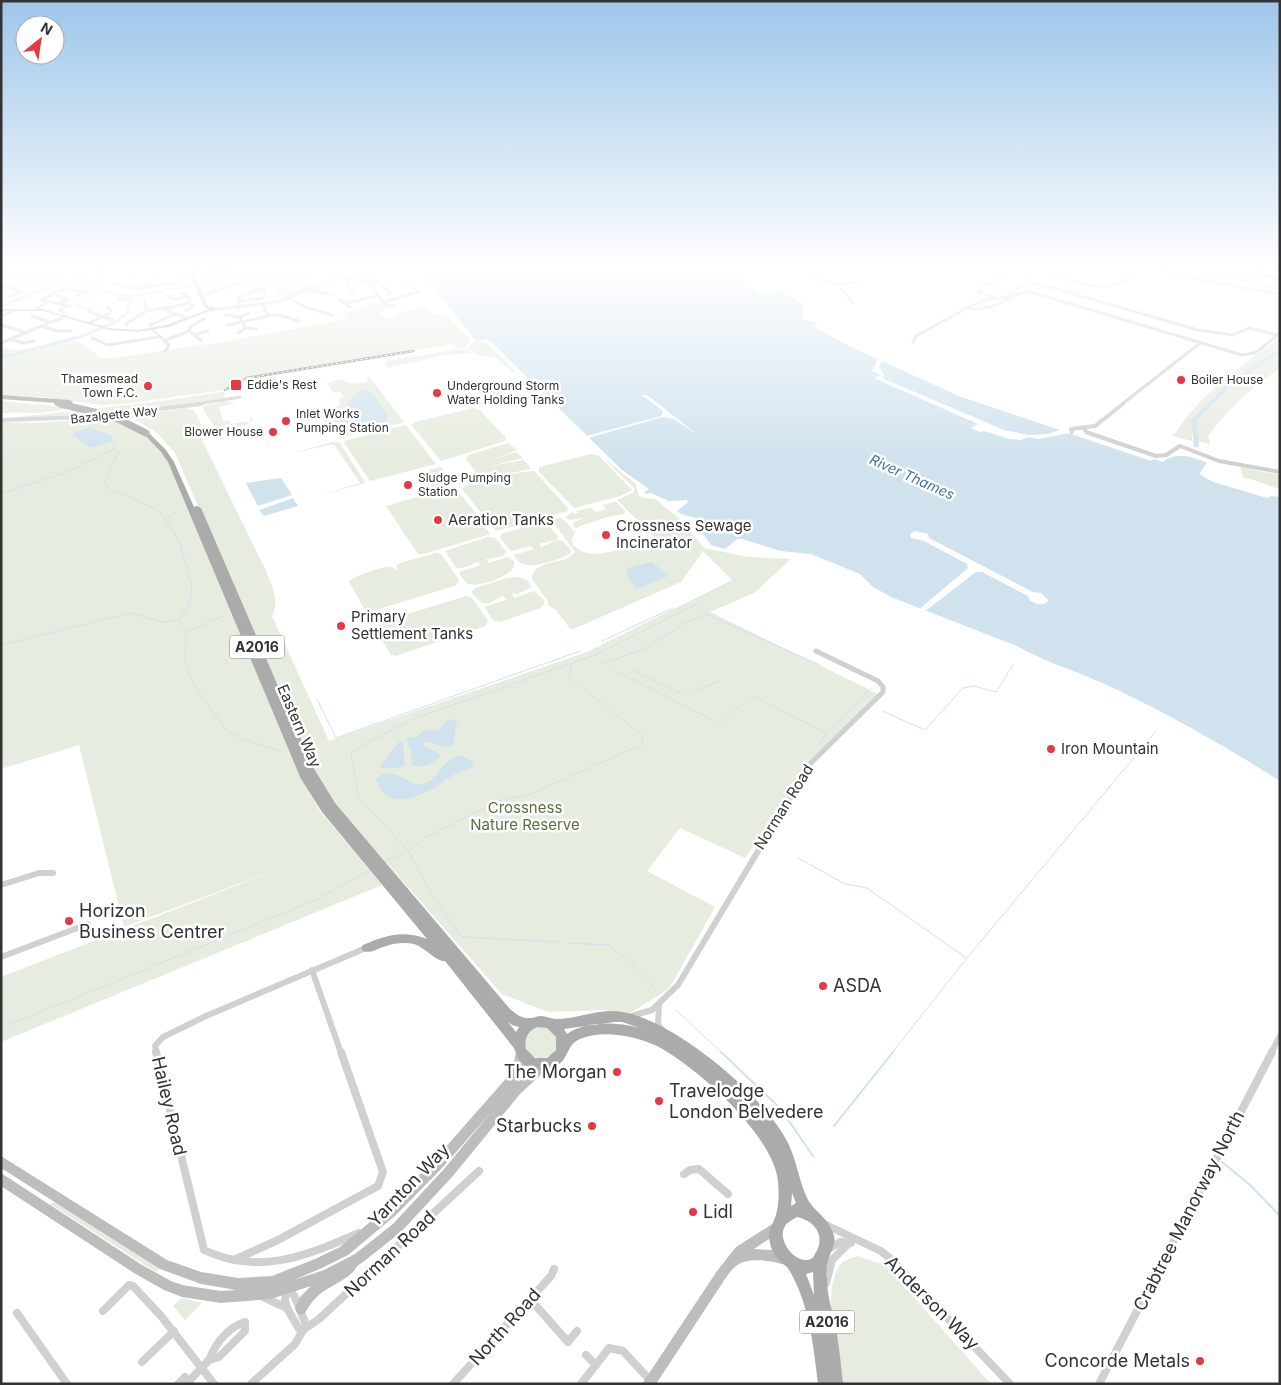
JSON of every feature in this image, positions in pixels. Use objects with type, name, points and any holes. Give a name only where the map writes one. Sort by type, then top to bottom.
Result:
[{"type":"main road","name":"Eastern Way","points":[[1,398],[70,402],[107,411],[148,432],[172,462],[306,779],[325,810],[382,871],[506,1012],[516,1021],[531,1024]]},
{"type":"main road","name":"Eastern Way","points":[[1,398],[57,403],[114,417],[148,432]]},
{"type":"main road","name":"Eastern Way","points":[[382,871],[478,992],[520,1049]]},
{"type":"main road","points":[[367,948],[400,937],[418,940],[439,953],[478,992]]},
{"type":"main road","points":[[623,1018],[645,1024],[667,1036],[720,1076],[769,1125],[783,1146],[801,1202],[827,1236],[823,1256],[809,1267],[789,1262],[779,1250],[776,1241],[784,1208],[785,1183],[778,1158],[759,1127],[711,1079],[658,1041],[638,1033],[607,1029],[587,1031],[572,1036],[559,1054],[548,1062],[532,1063],[520,1049],[521,1034],[531,1024],[543,1022],[554,1025],[623,1018]]},
{"type":"main road","points":[[554,1025],[562,1033],[564,1045]]},
{"type":"main road","points":[[779,1223],[796,1210],[814,1217]]},
{"type":"main road","name":"A2016","points":[[823,1256],[818,1270],[836,1384]]},
{"type":"main road","name":"A2016","points":[[789,1262],[800,1276],[806,1292],[823,1363],[826,1384]]},
{"type":"street","points":[[1,342],[23,334]]},
{"type":"street","points":[[166,340],[182,334]]},
{"type":"street","points":[[195,335],[199,334]]},
{"type":"street","points":[[913,342],[916,336],[920,334]]},
{"type":"street","points":[[1169,334],[1224,351],[1250,355],[1278,334]]},
{"type":"street","points":[[195,335],[201,340]]},
{"type":"street","points":[[108,345],[158,337],[166,340],[169,345],[165,352]]},
{"type":"street","points":[[92,338],[108,345],[112,351]]},
{"type":"street","points":[[10,339],[22,343],[34,341]]},
{"type":"street","points":[[136,342],[138,347]]},
{"type":"street","points":[[1200,343],[1095,426],[1085,430],[1156,456],[1166,455],[1180,446],[1219,461],[1280,472]]},
{"type":"street","name":"Bazalgette Way","points":[[1,420],[34,421],[100,418],[227,400]]},
{"type":"street","name":"Norman Road","points":[[623,1018],[642,1014],[662,1002],[686,974],[735,886],[810,764],[884,692],[881,684],[816,652]]},
{"type":"street","points":[[1,885],[39,873],[53,873]]},
{"type":"street","points":[[1,957],[88,924]]},
{"type":"street","name":"Hailey Road","points":[[367,948],[312,970],[163,1037],[155,1046],[204,1250],[215,1257],[231,1261],[270,1263],[313,1253],[368,1229]]},
{"type":"street","points":[[231,1261],[278,1240],[378,1186],[383,1172],[312,970]]},
{"type":"street","points":[[662,1002],[658,1024],[667,1036]]},
{"type":"street","name":"Crabtree Manorway North","points":[[1099,1384],[1279,1039]]},
{"type":"street","name":"Yarnton Way","points":[[1,1179],[159,1282],[182,1291],[221,1297],[259,1296],[287,1284],[344,1251],[368,1229],[392,1211],[468,1131],[518,1072],[522,1062],[520,1049]]},
{"type":"street","name":"Yarnton Way","points":[[1,1161],[164,1265],[201,1278],[238,1284],[272,1282],[287,1284],[326,1276],[359,1258],[408,1217],[448,1173],[516,1090],[548,1062]]},
{"type":"street","points":[[684,1174],[690,1170],[699,1169],[728,1194]]},
{"type":"street","name":"Norman Road","points":[[252,1384],[295,1344],[303,1330],[319,1319],[477,1173]]},
{"type":"street","name":"Anderson Way","points":[[814,1217],[859,1242],[880,1251],[892,1260],[1010,1384]]},
{"type":"street","points":[[581,1384],[609,1348],[623,1351],[650,1382],[732,1261],[749,1244],[779,1223]]},
{"type":"street","points":[[823,1256],[834,1244],[859,1242]]},
{"type":"street","points":[[824,1310],[829,1264],[837,1252],[849,1243]]},
{"type":"street","points":[[732,1261],[756,1253],[767,1254],[789,1262]]},
{"type":"street","points":[[301,1309],[303,1302],[313,1292],[339,1276],[359,1258]]},
{"type":"street","name":"North Road","points":[[453,1384],[551,1276],[554,1269]]},
{"type":"street","points":[[287,1284],[301,1309],[306,1325],[303,1330],[299,1329],[287,1308],[285,1299],[287,1284]]},
{"type":"street","points":[[103,1311],[129,1285],[133,1286],[174,1331],[214,1384]]},
{"type":"street","points":[[259,1296],[287,1308]]},
{"type":"street","points":[[530,1299],[568,1342],[577,1331]]},
{"type":"street","points":[[17,1313],[67,1384]]},
{"type":"street","points":[[178,1384],[185,1377],[190,1382],[209,1360],[213,1348],[237,1324],[245,1322],[245,1330],[219,1357],[209,1360]]},
{"type":"street","points":[[142,1362],[174,1331]]},
{"type":"street","points":[[586,1355],[596,1365]]},
{"type":"green space","points":[[268,334],[464,334],[471,341],[464,348],[457,349],[453,344],[246,378],[224,390],[123,404],[104,405],[40,397],[1,396],[1,346],[18,350],[71,340],[89,348],[100,358],[114,358]]},
{"type":"green space","points":[[1280,337],[1280,368],[1233,407],[1208,436],[1210,444],[1197,441],[1198,429],[1192,429],[1192,441],[1173,436],[1184,420],[1209,393]]},
{"type":"green space","points":[[474,341],[486,342],[515,371],[512,372],[497,358],[475,354],[468,348]]},
{"type":"green space","points":[[467,349],[470,353],[445,355],[388,368],[385,361]]},
{"type":"green space","points":[[369,376],[404,422],[340,438],[323,412],[340,405],[338,399],[344,397],[340,392],[333,393],[327,383],[341,379],[351,383],[360,383],[368,381],[366,377]]},
{"type":"green space","points":[[492,381],[505,394],[491,398],[488,402],[482,400],[470,386]]},
{"type":"green space","points":[[224,392],[225,398],[128,414],[1,419],[155,402]]},
{"type":"green space","points":[[1,401],[73,408],[39,413],[1,413]]},
{"type":"green space","points":[[226,401],[236,403],[219,407],[223,421],[229,420],[231,424],[250,421],[250,416],[253,420],[246,425],[217,431],[204,411],[203,406]]},
{"type":"green space","name":"Crossness Nature Reserve","points":[[186,408],[194,410],[206,434],[201,438],[266,571],[275,599],[272,616],[329,741],[587,652],[732,580],[703,551],[681,582],[571,630],[556,610],[548,605],[548,601],[532,579],[534,572],[538,568],[565,559],[575,552],[551,519],[562,518],[575,532],[572,539],[573,545],[581,551],[590,554],[609,552],[648,540],[660,543],[617,500],[633,493],[635,489],[601,456],[636,484],[638,495],[644,498],[655,499],[681,520],[704,548],[748,557],[791,559],[754,593],[710,612],[878,694],[805,770],[745,858],[680,828],[647,871],[715,907],[670,987],[630,1013],[602,1010],[548,1012],[502,994],[334,803],[312,767],[175,453],[157,433],[129,416]]},
{"type":"green space","points":[[473,408],[480,410],[506,438],[505,441],[441,461],[411,425],[415,422]]},
{"type":"green space","points":[[109,418],[151,438],[170,464],[302,780],[320,811],[382,885],[1,1042],[1,977],[287,866],[124,927],[79,745],[1,769],[1,422],[32,423]]},
{"type":"green space","points":[[406,425],[436,464],[370,481],[343,441]]},
{"type":"green space","points":[[333,442],[340,443],[365,483],[318,496],[360,483],[334,444],[292,453]]},
{"type":"green space","points":[[508,443],[517,450],[486,462],[516,452],[523,458],[490,466],[524,460],[531,469],[484,478],[480,477],[466,459],[469,455]]},
{"type":"green space","points":[[591,454],[598,455],[632,490],[620,496],[574,508],[539,472],[539,467]]},
{"type":"green space","points":[[441,467],[452,484],[433,488],[421,472]]},
{"type":"green space","points":[[1240,467],[1280,475],[1280,489],[1243,478]]},
{"type":"green space","points":[[534,471],[568,508],[567,511],[496,531],[462,489],[483,480]]},
{"type":"green space","name":"Aeration Tanks","points":[[454,487],[487,527],[485,528],[490,534],[424,554],[418,554],[386,506]]},
{"type":"green space","points":[[616,502],[625,511],[624,514],[607,517],[575,528],[573,523],[583,518],[570,520],[565,517],[573,512],[574,514],[578,513],[577,511],[591,508],[596,512],[606,509],[602,505]]},
{"type":"green space","points":[[544,521],[559,537],[556,540],[539,544],[541,547],[557,540],[563,541],[571,550],[570,554],[557,560],[540,564],[524,564],[518,561],[514,555],[534,549],[531,546],[511,551],[500,538],[501,534]]},
{"type":"green space","points":[[488,537],[496,538],[506,552],[503,556],[486,559],[489,563],[508,557],[514,561],[514,567],[505,575],[492,581],[472,585],[467,584],[460,575],[460,572],[481,565],[478,562],[463,568],[456,568],[445,551]]},
{"type":"green space","points":[[436,553],[441,554],[459,580],[457,585],[369,612],[365,610],[349,582],[362,575],[383,568],[392,567],[398,572],[396,566],[400,563]]},
{"type":"green space","points":[[519,577],[528,581],[532,587],[517,594],[512,593],[514,598],[534,591],[544,600],[544,605],[500,622],[494,621],[484,607],[507,600],[503,596],[489,603],[481,603],[472,593],[473,589],[506,578]]},
{"type":"green space","points":[[466,596],[472,598],[488,621],[486,626],[395,656],[390,654],[375,627],[379,623]]},
{"type":"green space","points":[[541,1026],[552,1031],[557,1042],[552,1053],[541,1058],[530,1053],[525,1042],[530,1031]]},
{"type":"green space","points":[[58,1202],[159,1268],[156,1272],[50,1204]]},
{"type":"green space","points":[[858,1256],[886,1266],[991,1384],[840,1384],[831,1320],[832,1286],[836,1272],[843,1262]]},
{"type":"green space","points":[[182,1298],[202,1303],[185,1320],[173,1306]]},
{"type":"water","name":"River Thames","points":[[470,334],[826,334],[849,346],[959,396],[1151,461],[1154,459],[1163,462],[1179,456],[1196,459],[1207,463],[1199,474],[1213,482],[1267,498],[1272,496],[1280,497],[1280,781],[1214,741],[1146,704],[1019,647],[891,597],[873,587],[860,574],[811,554],[781,551],[742,539],[737,539],[725,549],[711,545],[696,523],[698,520],[677,511],[688,502],[687,500],[669,501],[651,493],[645,494],[644,492],[649,489],[622,470],[488,339],[476,341]]},
{"type":"water","points":[[363,388],[374,395],[386,411],[388,417],[384,424],[353,427],[338,418],[354,396]]},
{"type":"water","points":[[90,427],[111,435],[113,441],[90,448],[72,434]]},
{"type":"water","points":[[281,478],[292,495],[258,506],[246,483]]},
{"type":"water","points":[[293,498],[298,506],[264,516],[259,510]]},
{"type":"water","points":[[652,562],[668,576],[637,589],[628,578],[627,568]]},
{"type":"water","points":[[450,719],[457,721],[453,745],[446,747],[432,742],[424,742],[423,745],[440,754],[440,757],[427,766],[412,766],[411,752],[406,738],[416,737],[423,731],[441,730],[443,724]]},
{"type":"water","points":[[400,741],[403,742],[405,765],[398,768],[379,768]]},
{"type":"water","points":[[459,755],[473,762],[472,768],[417,796],[400,799],[393,798],[386,795],[376,779],[380,775],[390,773],[400,776],[413,784],[428,782],[451,759]]},
{"type":"pier","points":[[878,359],[882,361],[879,367],[884,375],[882,378],[1004,430],[1029,435],[1048,434],[1060,430],[1069,433],[1038,439],[1028,437],[1021,440],[1009,439],[984,431],[980,432],[971,428],[978,424],[874,378],[881,375],[872,371]]},
{"type":"pier","points":[[647,395],[698,435],[674,419],[663,417],[588,438],[586,436],[661,416],[663,411],[645,397],[642,397]]},
{"type":"pier","points":[[915,531],[928,534],[929,538],[1033,592],[1041,593],[1049,601],[1044,604],[1037,604],[1030,601],[1028,596],[982,572],[976,572],[924,612],[918,610],[968,568],[967,564],[924,541],[911,538],[910,534]]},
{"type":"waterway","points":[[1,358],[89,334]]},
{"type":"waterway","points":[[1196,446],[1194,421],[1197,417],[1231,383],[1280,350]]},
{"type":"waterway","points":[[112,441],[115,443],[114,449]]},
{"type":"waterway","points":[[1,494],[65,473],[114,449]]},
{"type":"waterway","points":[[114,449],[119,451],[104,483],[107,487],[160,511],[165,519]]},
{"type":"waterway","points":[[165,519],[179,511]]},
{"type":"waterway","points":[[165,519],[180,543],[192,586],[190,603],[179,620]]},
{"type":"waterway","points":[[408,851],[358,796],[351,752],[410,720],[598,654],[701,602]]},
{"type":"waterway","points":[[602,641],[673,608]]},
{"type":"waterway","points":[[1,645],[130,613],[163,622],[178,620]]},
{"type":"waterway","points":[[603,664],[648,647],[688,621],[706,614],[820,665]]},
{"type":"waterway","points":[[187,632],[223,616]]},
{"type":"waterway","points":[[179,621],[186,629],[185,661],[193,684],[226,730],[240,738],[280,751]]},
{"type":"waterway","points":[[317,699],[336,738],[580,651]]},
{"type":"waterway","points":[[408,851],[425,838],[503,799],[526,796],[643,744],[641,734],[569,678],[572,664]]},
{"type":"waterway","points":[[882,711],[925,730],[963,688],[974,686],[996,692],[1013,665]]},
{"type":"waterway","points":[[614,670],[715,721]]},
{"type":"waterway","points":[[633,670],[682,694]]},
{"type":"waterway","points":[[693,691],[720,681]]},
{"type":"waterway","points":[[826,733],[871,688]]},
{"type":"waterway","points":[[722,722],[752,695],[826,733]]},
{"type":"waterway","points":[[892,1053],[967,958],[1156,731]]},
{"type":"waterway","points":[[820,744],[826,733]]},
{"type":"waterway","points":[[384,862],[408,851]]},
{"type":"waterway","points":[[408,851],[435,900],[462,937],[558,942]]},
{"type":"waterway","points":[[798,858],[845,884],[867,888],[966,958]]},
{"type":"waterway","points":[[1,1028],[316,900],[370,870]]},
{"type":"waterway","points":[[568,943],[608,945],[628,960],[657,991]]},
{"type":"waterway","points":[[676,1010],[722,1053]]},
{"type":"waterway","points":[[721,1052],[780,1108],[813,1156]]},
{"type":"waterway","points":[[834,1126],[893,1052]]},
{"type":"waterway","points":[[1222,1162],[1250,1185],[1280,1216]]},
{"type":"railway","points":[[225,390],[247,378],[413,351]]},
{"type":"place","name":"Boiler House","points":[[1181,380]]},
{"type":"place","name":"Eddie's Rest","points":[[236,385]]},
{"type":"place","name":"Thamesmead Town F.C.","points":[[148,386]]},
{"type":"place","name":"Underground Storm Water Holding Tanks","points":[[437,393]]},
{"type":"place","name":"Inlet Works Pumping Station","points":[[286,421]]},
{"type":"place","name":"Blower House","points":[[273,432]]},
{"type":"place","name":"Sludge Pumping Station","points":[[408,485]]},
{"type":"place","name":"Aeration Tanks","points":[[438,520]]},
{"type":"place","name":"Crossness Sewage Incinerator","points":[[606,535]]},
{"type":"place","name":"Primary Settlement Tanks","points":[[341,626]]},
{"type":"place","name":"Iron Mountain","points":[[1051,749]]},
{"type":"place","name":"Horizon Business Centrer","points":[[69,921]]},
{"type":"place","name":"ASDA","points":[[823,986]]},
{"type":"place","name":"The Morgan","points":[[617,1072]]},
{"type":"place","name":"Travelodge London Belvedere","points":[[659,1101]]},
{"type":"place","name":"Starbucks","points":[[592,1126]]},
{"type":"place","name":"Lidl","points":[[693,1212]]},
{"type":"place","name":"Concorde Metals","points":[[1200,1361]]}]
